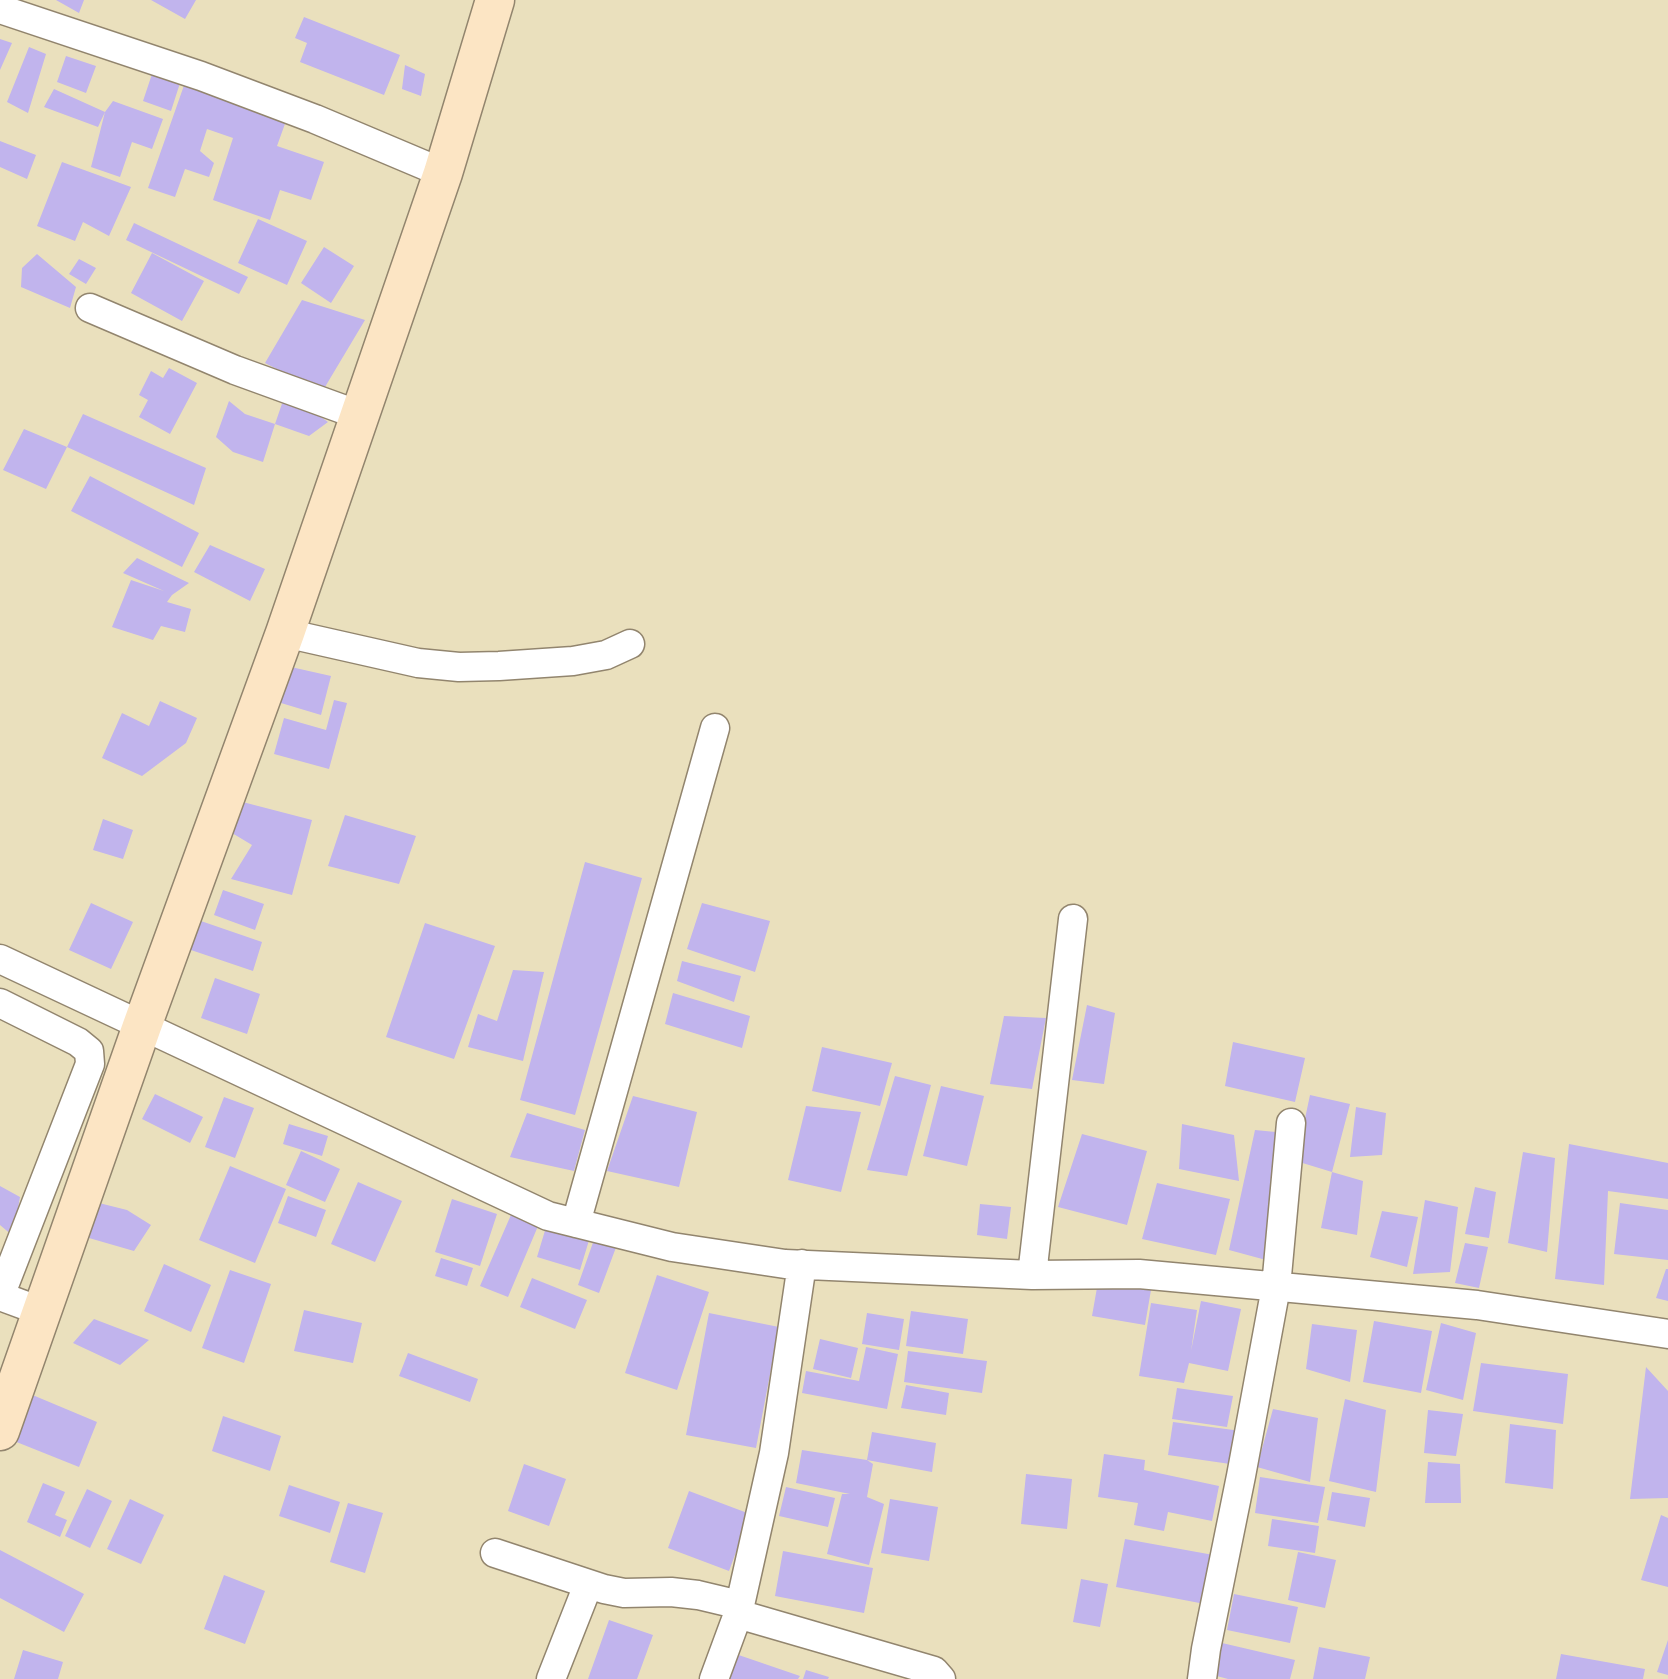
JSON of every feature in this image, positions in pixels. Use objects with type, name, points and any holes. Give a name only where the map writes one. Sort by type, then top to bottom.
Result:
[{"type":"street","points":[[0,1431],[28,1306],[142,1026],[285,633],[443,173],[495,0]]},
{"type":"street","points":[[0,9],[201,76],[315,119],[443,173]]},
{"type":"street","points":[[90,307],[235,370],[359,415]]},
{"type":"street","points":[[285,633],[418,663],[459,667],[573,660],[606,655],[630,643]]},
{"type":"street","points":[[576,1223],[715,728]]},
{"type":"street","points":[[1032,1275],[1073,919]]},
{"type":"street","points":[[0,959],[548,1216],[672,1247],[802,1264],[1032,1275],[1139,1274],[1477,1305],[1668,1334]]},
{"type":"street","points":[[0,1003],[78,1042],[89,1051],[90,1064],[1,1296],[28,1306]]},
{"type":"street","points":[[1202,1679],[1276,1287],[1291,1123]]},
{"type":"street","points":[[714,1679],[739,1610],[774,1453],[802,1264]]},
{"type":"street","points":[[495,1553],[588,1585],[624,1593],[671,1592],[698,1595],[934,1671],[941,1679]]},
{"type":"street","points":[[551,1679],[588,1585]]},
{"type":"building","points":[[56,0],[84,0],[79,13]]},
{"type":"building","points":[[151,0],[196,0],[185,19]]},
{"type":"building","points":[[304,17],[400,55],[384,95],[300,62],[307,43],[295,38]]},
{"type":"building","points":[[0,39],[12,43],[0,70]]},
{"type":"building","points":[[29,47],[46,54],[28,113],[7,102]]},
{"type":"building","points":[[66,56],[96,66],[86,93],[57,82]]},
{"type":"building","points":[[405,65],[425,74],[421,96],[402,89]]},
{"type":"building","points":[[153,71],[181,80],[171,111],[143,101]]},
{"type":"building","points":[[188,74],[286,121],[277,146],[324,162],[311,200],[280,190],[270,220],[213,200],[233,138],[207,129],[200,151],[214,163],[209,177],[185,169],[175,197],[148,188]]},
{"type":"building","points":[[54,89],[105,112],[98,127],[44,107]]},
{"type":"building","points":[[113,101],[163,119],[152,149],[132,142],[120,177],[91,167],[105,112]]},
{"type":"building","points":[[0,141],[36,155],[27,179],[0,167]]},
{"type":"building","points":[[62,162],[131,187],[109,236],[83,222],[75,241],[37,226]]},
{"type":"building","points":[[258,219],[307,241],[287,285],[238,263]]},
{"type":"building","points":[[134,223],[248,277],[239,294],[126,240]]},
{"type":"building","points":[[324,247],[354,266],[331,303],[301,283]]},
{"type":"building","points":[[152,253],[204,281],[182,321],[131,293]]},
{"type":"building","points":[[37,254],[76,287],[70,308],[21,287],[22,268]]},
{"type":"building","points":[[79,259],[96,268],[86,284],[69,274]]},
{"type":"building","points":[[302,300],[365,320],[322,392],[265,363]]},
{"type":"building","points":[[169,368],[197,383],[170,434],[139,417],[148,400],[139,395],[151,371],[163,378]]},
{"type":"building","points":[[286,392],[328,422],[309,436],[275,424]]},
{"type":"building","points":[[229,401],[245,414],[275,424],[263,462],[233,452],[216,437]]},
{"type":"building","points":[[83,414],[206,468],[194,505],[67,447]]},
{"type":"building","points":[[24,429],[67,447],[46,489],[3,470]]},
{"type":"building","points":[[90,476],[199,533],[182,567],[71,511]]},
{"type":"building","points":[[210,545],[265,569],[250,601],[194,572]]},
{"type":"building","points":[[137,558],[189,583],[167,602],[191,609],[185,632],[161,626],[153,640],[112,627],[131,580],[164,591],[123,573]]},
{"type":"building","points":[[291,667],[331,676],[321,715],[281,703]]},
{"type":"building","points":[[334,700],[347,703],[329,769],[274,754],[284,718],[326,730]]},
{"type":"building","points":[[160,701],[197,718],[186,743],[142,776],[102,758],[122,713],[149,726]]},
{"type":"building","points":[[235,800],[312,820],[292,895],[231,879],[252,845],[227,830]]},
{"type":"building","points":[[345,815],[416,836],[399,884],[328,866]]},
{"type":"building","points":[[103,819],[133,830],[123,859],[93,850]]},
{"type":"building","points":[[585,862],[642,878],[575,1115],[520,1100]]},
{"type":"building","points":[[223,890],[264,904],[255,930],[214,915]]},
{"type":"building","points":[[91,903],[133,922],[111,969],[69,950]]},
{"type":"building","points":[[702,903],[770,921],[755,972],[687,949]]},
{"type":"building","points":[[198,920],[262,942],[253,971],[188,949]]},
{"type":"building","points":[[425,923],[495,946],[454,1059],[386,1037]]},
{"type":"building","points":[[682,961],[741,976],[734,1002],[677,981]]},
{"type":"building","points":[[513,970],[544,972],[523,1061],[468,1047],[478,1014],[497,1021]]},
{"type":"building","points":[[215,978],[260,994],[247,1034],[201,1018]]},
{"type":"building","points":[[673,993],[750,1016],[742,1048],[665,1024]]},
{"type":"building","points":[[1087,1005],[1115,1013],[1104,1084],[1072,1080]]},
{"type":"building","points":[[1004,1016],[1046,1018],[1032,1089],[990,1084]]},
{"type":"building","points":[[1233,1042],[1305,1058],[1295,1102],[1225,1086]]},
{"type":"building","points":[[822,1047],[892,1063],[880,1106],[812,1091]]},
{"type":"building","points":[[895,1076],[931,1085],[907,1176],[867,1170]]},
{"type":"building","points":[[941,1086],[984,1096],[967,1166],[923,1156]]},
{"type":"building","points":[[155,1094],[203,1117],[190,1143],[142,1119]]},
{"type":"building","points":[[1310,1095],[1350,1104],[1332,1172],[1296,1161]]},
{"type":"building","points":[[633,1096],[697,1112],[679,1187],[607,1171]]},
{"type":"building","points":[[224,1097],[254,1108],[235,1158],[205,1147]]},
{"type":"building","points":[[806,1106],[861,1112],[841,1192],[788,1180]]},
{"type":"building","points":[[1356,1107],[1386,1113],[1382,1155],[1350,1157]]},
{"type":"building","points":[[527,1113],[585,1130],[574,1171],[510,1157]]},
{"type":"building","points":[[289,1124],[328,1136],[322,1156],[283,1144]]},
{"type":"building","points":[[1182,1124],[1234,1135],[1239,1181],[1179,1169]]},
{"type":"building","points":[[1255,1130],[1286,1133],[1266,1260],[1229,1250]]},
{"type":"building","points":[[1082,1134],[1147,1151],[1127,1225],[1058,1207]]},
{"type":"building","points":[[1569,1144],[1668,1163],[1668,1199],[1608,1191],[1604,1285],[1555,1279]]},
{"type":"building","points":[[301,1151],[340,1169],[325,1202],[286,1185]]},
{"type":"building","points":[[1523,1152],[1555,1158],[1547,1252],[1508,1243]]},
{"type":"building","points":[[230,1166],[286,1189],[255,1263],[199,1240]]},
{"type":"building","points":[[1332,1172],[1363,1181],[1357,1235],[1321,1228]]},
{"type":"building","points":[[358,1182],[402,1201],[375,1262],[331,1244]]},
{"type":"building","points":[[1157,1183],[1230,1199],[1216,1255],[1142,1239]]},
{"type":"building","points":[[0,1186],[20,1197],[13,1236],[0,1225]]},
{"type":"building","points":[[1475,1187],[1496,1192],[1489,1238],[1465,1234]]},
{"type":"building","points":[[288,1196],[326,1210],[316,1237],[278,1223]]},
{"type":"building","points":[[452,1199],[497,1214],[480,1266],[435,1252]]},
{"type":"building","points":[[1425,1200],[1458,1207],[1450,1272],[1413,1274]]},
{"type":"building","points":[[99,1203],[127,1210],[151,1225],[134,1251],[89,1238]]},
{"type":"building","points":[[1620,1203],[1668,1210],[1668,1260],[1614,1254]]},
{"type":"building","points":[[980,1204],[1011,1207],[1007,1239],[977,1235]]},
{"type":"building","points":[[514,1208],[541,1219],[508,1297],[480,1286]]},
{"type":"building","points":[[1382,1211],[1418,1217],[1407,1267],[1370,1257]]},
{"type":"building","points":[[547,1224],[590,1237],[580,1270],[537,1257]]},
{"type":"building","points":[[596,1234],[618,1242],[599,1293],[578,1285]]},
{"type":"building","points":[[1465,1243],[1488,1247],[1479,1288],[1455,1283]]},
{"type":"building","points":[[441,1258],[473,1268],[467,1286],[435,1276]]},
{"type":"building","points":[[164,1264],[211,1285],[191,1332],[144,1311]]},
{"type":"building","points":[[1668,1269],[1668,1301],[1656,1298]]},
{"type":"building","points":[[230,1270],[271,1284],[244,1363],[202,1348]]},
{"type":"building","points":[[657,1275],[709,1292],[677,1390],[625,1373]]},
{"type":"building","points":[[532,1278],[587,1300],[575,1329],[520,1307]]},
{"type":"building","points":[[1098,1282],[1151,1290],[1145,1325],[1092,1316]]},
{"type":"building","points":[[1201,1301],[1241,1309],[1228,1371],[1189,1363],[1184,1383],[1139,1376],[1151,1303],[1197,1310],[1191,1351]]},
{"type":"building","points":[[304,1310],[362,1323],[353,1363],[294,1351]]},
{"type":"building","points":[[911,1311],[968,1319],[963,1354],[906,1346]]},
{"type":"building","points":[[709,1313],[779,1327],[756,1448],[686,1435]]},
{"type":"building","points":[[867,1313],[904,1319],[899,1350],[862,1344]]},
{"type":"building","points":[[94,1319],[149,1340],[120,1365],[73,1343]]},
{"type":"building","points":[[1374,1321],[1432,1331],[1421,1393],[1363,1382]]},
{"type":"building","points":[[1441,1323],[1476,1333],[1463,1400],[1426,1390]]},
{"type":"building","points":[[1312,1324],[1357,1330],[1350,1382],[1306,1369]]},
{"type":"building","points":[[820,1339],[858,1348],[851,1378],[813,1369]]},
{"type":"building","points":[[866,1347],[898,1354],[887,1409],[802,1393],[806,1371],[859,1381]]},
{"type":"building","points":[[908,1351],[987,1361],[982,1393],[904,1382]]},
{"type":"building","points":[[408,1353],[478,1379],[470,1402],[399,1376]]},
{"type":"building","points":[[1481,1363],[1568,1374],[1563,1424],[1473,1411]]},
{"type":"building","points":[[1646,1367],[1668,1391],[1668,1498],[1630,1499]]},
{"type":"building","points":[[906,1385],[949,1393],[946,1415],[901,1408]]},
{"type":"building","points":[[1177,1388],[1233,1396],[1227,1427],[1172,1419]]},
{"type":"building","points":[[23,1391],[97,1422],[79,1467],[4,1437]]},
{"type":"building","points":[[1345,1399],[1386,1410],[1376,1492],[1329,1481]]},
{"type":"building","points":[[1273,1409],[1318,1418],[1310,1482],[1257,1467]]},
{"type":"building","points":[[1428,1410],[1463,1414],[1456,1456],[1424,1453]]},
{"type":"building","points":[[223,1416],[281,1436],[270,1471],[212,1451]]},
{"type":"building","points":[[1173,1422],[1241,1431],[1237,1465],[1168,1455]]},
{"type":"building","points":[[1510,1424],[1556,1430],[1553,1489],[1505,1483]]},
{"type":"building","points":[[872,1432],[936,1443],[932,1472],[867,1460]]},
{"type":"building","points":[[802,1450],[867,1460],[873,1464],[867,1497],[884,1504],[869,1565],[827,1554],[842,1494],[850,1494],[796,1483]]},
{"type":"building","points":[[1104,1454],[1145,1460],[1144,1470],[1219,1486],[1212,1521],[1168,1512],[1164,1531],[1134,1525],[1138,1503],[1098,1497]]},
{"type":"building","points":[[1428,1462],[1460,1464],[1461,1503],[1425,1503]]},
{"type":"building","points":[[524,1464],[566,1479],[549,1526],[508,1511]]},
{"type":"building","points":[[1026,1474],[1072,1479],[1067,1529],[1021,1524]]},
{"type":"building","points":[[1260,1477],[1325,1487],[1318,1523],[1255,1513]]},
{"type":"building","points":[[43,1483],[65,1492],[55,1515],[67,1520],[60,1537],[27,1522]]},
{"type":"building","points":[[289,1485],[340,1502],[330,1533],[279,1516]]},
{"type":"building","points":[[786,1487],[835,1498],[828,1527],[779,1516]]},
{"type":"building","points":[[87,1489],[112,1501],[90,1548],[65,1536]]},
{"type":"building","points":[[689,1491],[750,1514],[729,1571],[668,1548]]},
{"type":"building","points":[[1332,1492],[1370,1498],[1365,1527],[1327,1520]]},
{"type":"building","points":[[130,1499],[164,1515],[141,1564],[107,1549]]},
{"type":"building","points":[[890,1499],[938,1507],[929,1561],[881,1553]]},
{"type":"building","points":[[348,1503],[383,1513],[365,1573],[330,1562]]},
{"type":"building","points":[[1661,1515],[1668,1518],[1668,1587],[1641,1580]]},
{"type":"building","points":[[1272,1519],[1319,1526],[1315,1553],[1268,1546]]},
{"type":"building","points":[[1125,1539],[1219,1556],[1210,1605],[1116,1587]]},
{"type":"building","points":[[0,1550],[84,1594],[64,1632],[0,1598]]},
{"type":"building","points":[[783,1551],[873,1568],[864,1613],[775,1596]]},
{"type":"building","points":[[1298,1552],[1336,1560],[1325,1608],[1288,1600]]},
{"type":"building","points":[[224,1575],[265,1591],[245,1644],[204,1629]]},
{"type":"building","points":[[1081,1579],[1108,1584],[1100,1627],[1073,1622]]},
{"type":"building","points":[[1234,1594],[1298,1607],[1290,1643],[1227,1630]]},
{"type":"building","points":[[609,1620],[653,1635],[637,1679],[588,1679]]},
{"type":"building","points":[[1668,1640],[1668,1675],[1657,1672]]},
{"type":"building","points":[[1222,1643],[1295,1660],[1290,1679],[1228,1679],[1213,1675]]},
{"type":"building","points":[[1319,1647],[1370,1657],[1365,1679],[1313,1679]]},
{"type":"building","points":[[23,1650],[63,1662],[58,1679],[14,1679]]},
{"type":"building","points":[[727,1651],[800,1676],[798,1679],[718,1679]]},
{"type":"building","points":[[1561,1654],[1645,1669],[1643,1679],[1556,1679]]},
{"type":"building","points":[[806,1670],[829,1677],[803,1679]]}]
